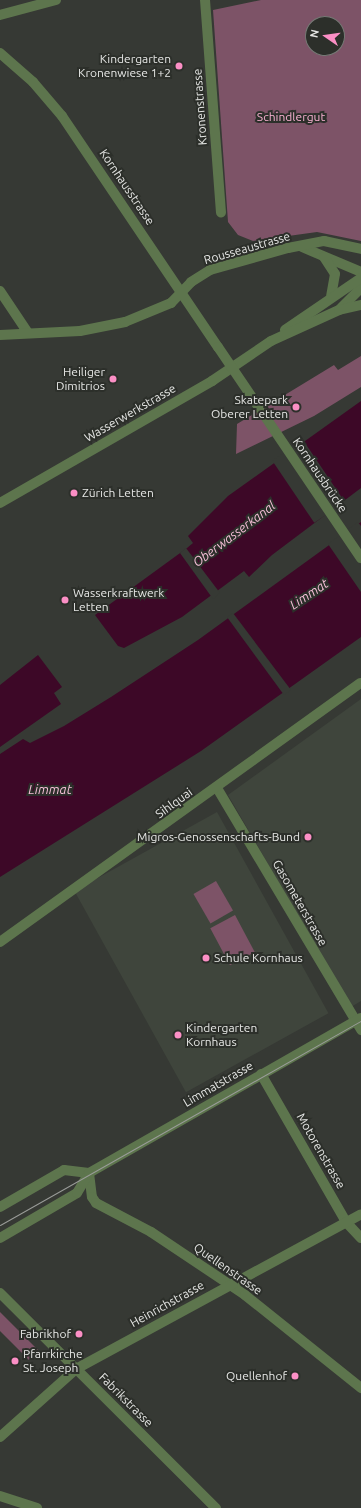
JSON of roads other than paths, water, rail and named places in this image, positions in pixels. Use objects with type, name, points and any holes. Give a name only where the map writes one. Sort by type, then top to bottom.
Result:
[{"type":"street","points":[[0,16],[56,0]]},
{"type":"street","name":"Kronenstrasse","points":[[205,0],[221,212]]},
{"type":"street","name":"Kornhausstrasse","points":[[0,53],[33,82],[62,116],[183,292],[218,347]]},
{"type":"street","name":"Rousseaustrasse","points":[[0,335],[112,325],[154,311],[183,292],[210,270],[324,241],[360,250]]},
{"type":"street","name":"Rousseaustrasse","points":[[302,247],[361,272]]},
{"type":"street","name":"Rousseaustrasse","points":[[322,256],[335,274],[331,296]]},
{"type":"street","name":"Wasserwerkstrasse","points":[[0,503],[212,381],[271,341],[331,296],[361,278]]},
{"type":"street","points":[[339,310],[361,288]]},
{"type":"street","points":[[0,292],[28,333]]},
{"type":"street","name":"Wasserwerkstrasse","points":[[271,341],[339,310],[361,305]]},
{"type":"street","name":"Kornhausbrücke","points":[[218,347],[361,558]]},
{"type":"street","name":"Sihlquai","points":[[0,942],[217,788],[361,683]]},
{"type":"street","name":"Gasometerstrasse","points":[[217,788],[357,1020],[361,1030]]},
{"type":"street","name":"Limmatstrasse","points":[[0,1238],[77,1193],[89,1173],[357,1020]]},
{"type":"street","name":"Motorenstrasse","points":[[261,1074],[346,1222],[361,1238]]},
{"type":"street","points":[[0,1207],[64,1170],[89,1173]]},
{"type":"street","name":"Quellenstrasse","points":[[89,1173],[92,1197],[96,1203],[151,1232],[228,1284],[361,1388]]},
{"type":"street","name":"Heinrichstrasse","points":[[0,1437],[76,1369],[228,1284],[361,1214]]},
{"type":"street","name":"Fabrikstrasse","points":[[0,1293],[216,1508]]},
{"type":"street","points":[[0,1496],[37,1508]]},
{"type":"water","name":"Oberwasserkanal","points":[[361,401],[361,488],[272,555],[249,577],[244,571],[182,617],[124,648],[118,646],[95,615],[193,543],[188,536],[228,496]]},
{"type":"water","name":"Limmat","points":[[361,522],[361,637],[201,751],[0,877],[0,754],[23,739],[30,743],[64,726],[111,697],[198,640]]},
{"type":"water","points":[[38,655],[62,687],[54,693],[61,704],[0,747],[0,685]]},
{"type":"tram line","points":[[0,1225],[361,1021]]},
{"type":"place","name":"Kindergarten Kronenwiese 1+2","points":[[179,66]]},
{"type":"place","name":"Heiliger Dimitrios","points":[[113,379]]},
{"type":"place","name":"Skatepark Oberer Letten","points":[[296,407]]},
{"type":"place","name":"Zürich Letten","points":[[74,493]]},
{"type":"place","name":"Wasserkraftwerk Letten","points":[[65,600]]},
{"type":"place","name":"Migros-Genossenschafts-Bund","points":[[308,837]]},
{"type":"place","name":"Schule Kornhaus","points":[[206,958]]},
{"type":"place","name":"Kindergarten Kornhaus","points":[[178,1035]]},
{"type":"place","name":"Fabrikhof","points":[[79,1334]]},
{"type":"place","name":"Pfarrkirche St. Joseph","points":[[15,1361]]},
{"type":"place","name":"Quellenhof","points":[[295,1376]]},
{"type":"park label","name":"Schindlergut","points":[[291,117]]}]
